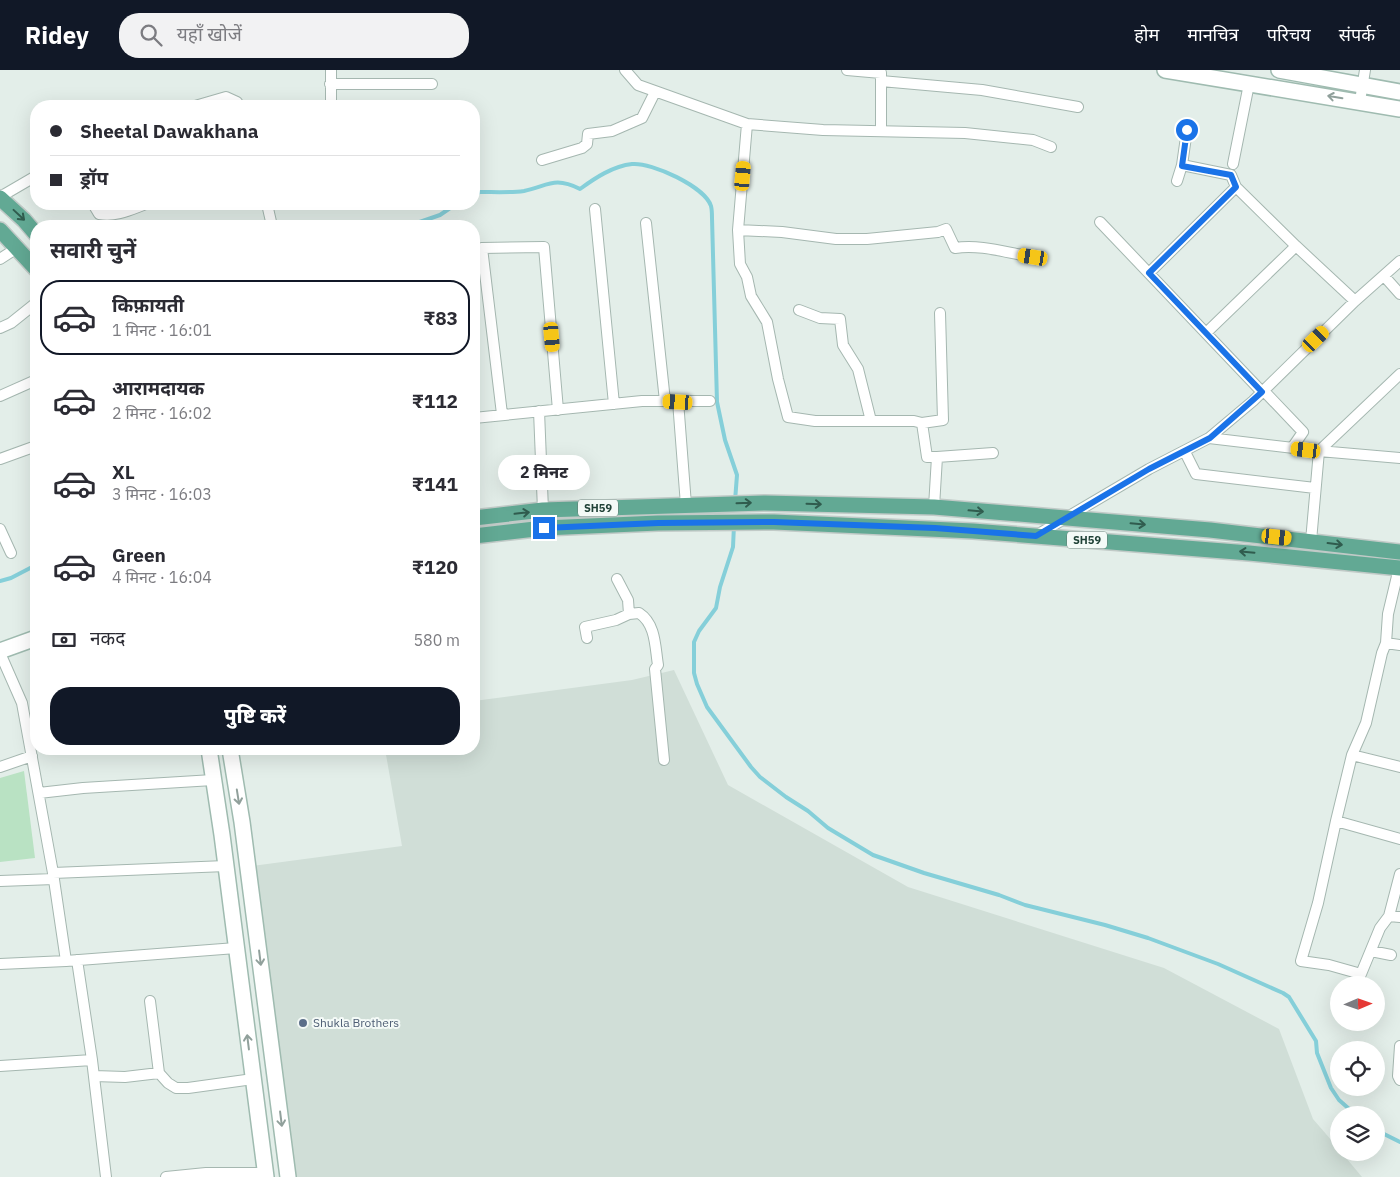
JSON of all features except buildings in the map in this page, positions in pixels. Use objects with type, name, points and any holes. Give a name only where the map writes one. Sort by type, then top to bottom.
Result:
[{"type":"main road","points":[[1165,70],[1400,109]]},
{"type":"main road","points":[[1279,70],[1364,78],[1400,92]]},
{"type":"main road","points":[[0,197],[30,227]]},
{"type":"main road","points":[[0,230],[30,262]]},
{"type":"main road","name":"SH59","points":[[480,517],[544,510],[766,502],[934,507],[1311,541],[1400,552]]},
{"type":"main road","name":"SH59","points":[[480,535],[544,528],[716,522],[774,522],[935,528],[1310,558],[1399,568]]},
{"type":"main road","points":[[0,652],[30,640]]},
{"type":"main road","points":[[210,755],[266,1175]]},
{"type":"main road","points":[[231,755],[242,822],[288,1177]]},
{"type":"street","points":[[330,70],[331,100]]},
{"type":"street","points":[[625,70],[638,85],[747,124],[823,130],[965,133],[1033,140],[1051,147]]},
{"type":"street","points":[[847,70],[881,73],[881,131]]},
{"type":"street","points":[[1360,101],[1364,78]]},
{"type":"street","points":[[881,81],[982,90],[1078,107]]},
{"type":"street","points":[[330,84],[432,84]]},
{"type":"street","points":[[1233,164],[1249,84]]},
{"type":"street","points":[[542,160],[582,148],[587,144],[588,134],[612,131],[642,118],[655,92]]},
{"type":"street","points":[[216,100],[226,97],[233,100]]},
{"type":"street","points":[[747,124],[738,230],[740,264],[747,276],[751,296],[767,322],[778,379],[788,417],[815,421],[914,421],[922,423],[943,420],[940,313]]},
{"type":"street","points":[[1176,181],[1182,166],[1187,130]]},
{"type":"street","points":[[1182,166],[1231,175],[1236,187],[1355,301]]},
{"type":"street","points":[[0,197],[30,180]]},
{"type":"street","points":[[1149,273],[1236,187]]},
{"type":"street","points":[[595,209],[614,404]]},
{"type":"street","points":[[97,210],[99,214],[106,215],[119,214],[130,210]]},
{"type":"street","points":[[1100,222],[1303,432],[1292,448]]},
{"type":"street","points":[[646,223],[665,401]]},
{"type":"street","points":[[738,230],[852,239],[938,232],[946,229],[955,248],[977,247],[1033,257]]},
{"type":"street","points":[[1206,333],[1296,246]]},
{"type":"street","points":[[502,414],[482,248],[544,247],[558,410]]},
{"type":"street","points":[[0,259],[17,248]]},
{"type":"street","points":[[1036,536],[1149,469],[1210,438],[1263,391],[1355,301],[1400,261]]},
{"type":"street","points":[[1384,276],[1400,294]]},
{"type":"street","points":[[0,328],[12,323],[30,308]]},
{"type":"street","points":[[799,310],[820,318],[840,319],[842,345],[858,369],[870,422]]},
{"type":"street","points":[[1311,541],[1319,451],[1400,374]]},
{"type":"street","points":[[0,396],[30,383]]},
{"type":"street","points":[[480,417],[642,401],[710,401]]},
{"type":"street","points":[[678,402],[686,504]]},
{"type":"street","points":[[539,411],[544,510]]},
{"type":"street","points":[[922,423],[927,457],[993,454]]},
{"type":"street","points":[[1210,438],[1319,451],[1400,458]]},
{"type":"street","points":[[0,458],[30,448]]},
{"type":"street","points":[[1185,452],[1196,474],[1315,488]]},
{"type":"street","points":[[934,507],[937,457]]},
{"type":"street","points":[[0,528],[11,553]]},
{"type":"street","points":[[1399,568],[1388,614],[1386,643],[1366,723],[1352,755],[1318,903],[1301,961],[1329,965],[1360,974],[1380,928],[1388,916],[1400,874]]},
{"type":"street","points":[[617,579],[628,600],[629,614]]},
{"type":"street","points":[[587,638],[585,627],[616,620],[629,614],[639,613],[646,617],[654,634],[658,665],[655,669],[664,760]]},
{"type":"street","points":[[1386,643],[1400,645]]},
{"type":"street","points":[[0,652],[22,703],[30,745]]},
{"type":"street","points":[[1352,755],[1400,767]]},
{"type":"street","points":[[0,766],[32,756],[66,961]]},
{"type":"street","points":[[39,793],[83,788],[213,780]]},
{"type":"street","points":[[1336,821],[1400,839]]},
{"type":"street","points":[[0,881],[226,866]]},
{"type":"street","points":[[1388,916],[1400,917]]},
{"type":"street","points":[[0,964],[236,948]]},
{"type":"street","points":[[1370,951],[1391,955]]},
{"type":"street","points":[[77,960],[92,1060],[106,1177]]},
{"type":"street","points":[[150,1001],[159,1073],[168,1083],[176,1088],[188,1088],[253,1079]]},
{"type":"street","points":[[1400,1046],[1398,1076],[1400,1080]]},
{"type":"street","points":[[0,1066],[92,1060]]},
{"type":"street","points":[[94,1076],[125,1077],[159,1073]]},
{"type":"street","points":[[166,1177],[266,1175]]},
{"type":"shaded area","points":[[674,670],[728,785],[908,887],[1164,968],[1279,1029],[1313,1119],[1330,1139],[1330,1161],[1349,1161],[1362,1177],[292,1177],[252,866],[402,846],[386,755],[480,755],[480,700],[632,680]]},
{"type":"green space","points":[[24,771],[35,858],[0,862],[0,778]]},
{"type":"waterway","points":[[480,192],[524,191],[551,183],[564,183],[580,189],[611,170],[625,165],[641,164],[677,177],[699,191],[707,199],[712,212],[717,402],[725,440],[737,475],[735,501]]},
{"type":"waterway","points":[[425,220],[440,215],[447,210]]},
{"type":"waterway","points":[[734,525],[733,547],[720,587],[716,608],[699,631],[694,642],[694,673],[707,707],[760,777],[808,811],[828,828],[873,855],[1025,905],[1148,938],[1218,964],[1283,993],[1289,997],[1316,1041],[1317,1053],[1331,1088],[1346,1106]]},
{"type":"waterway","points":[[0,581],[11,578],[30,568]]},
{"type":"waterway","points":[[1385,1134],[1400,1142]]},
{"type":"place","name":"Shukla Brothers","points":[[303,1023]]},
{"type":"route","points":[[544,528],[658,523],[774,522],[889,528],[935,528],[1036,536],[1149,469],[1210,438],[1262,392],[1149,273],[1236,187],[1231,175],[1182,166],[1187,130]]}]
